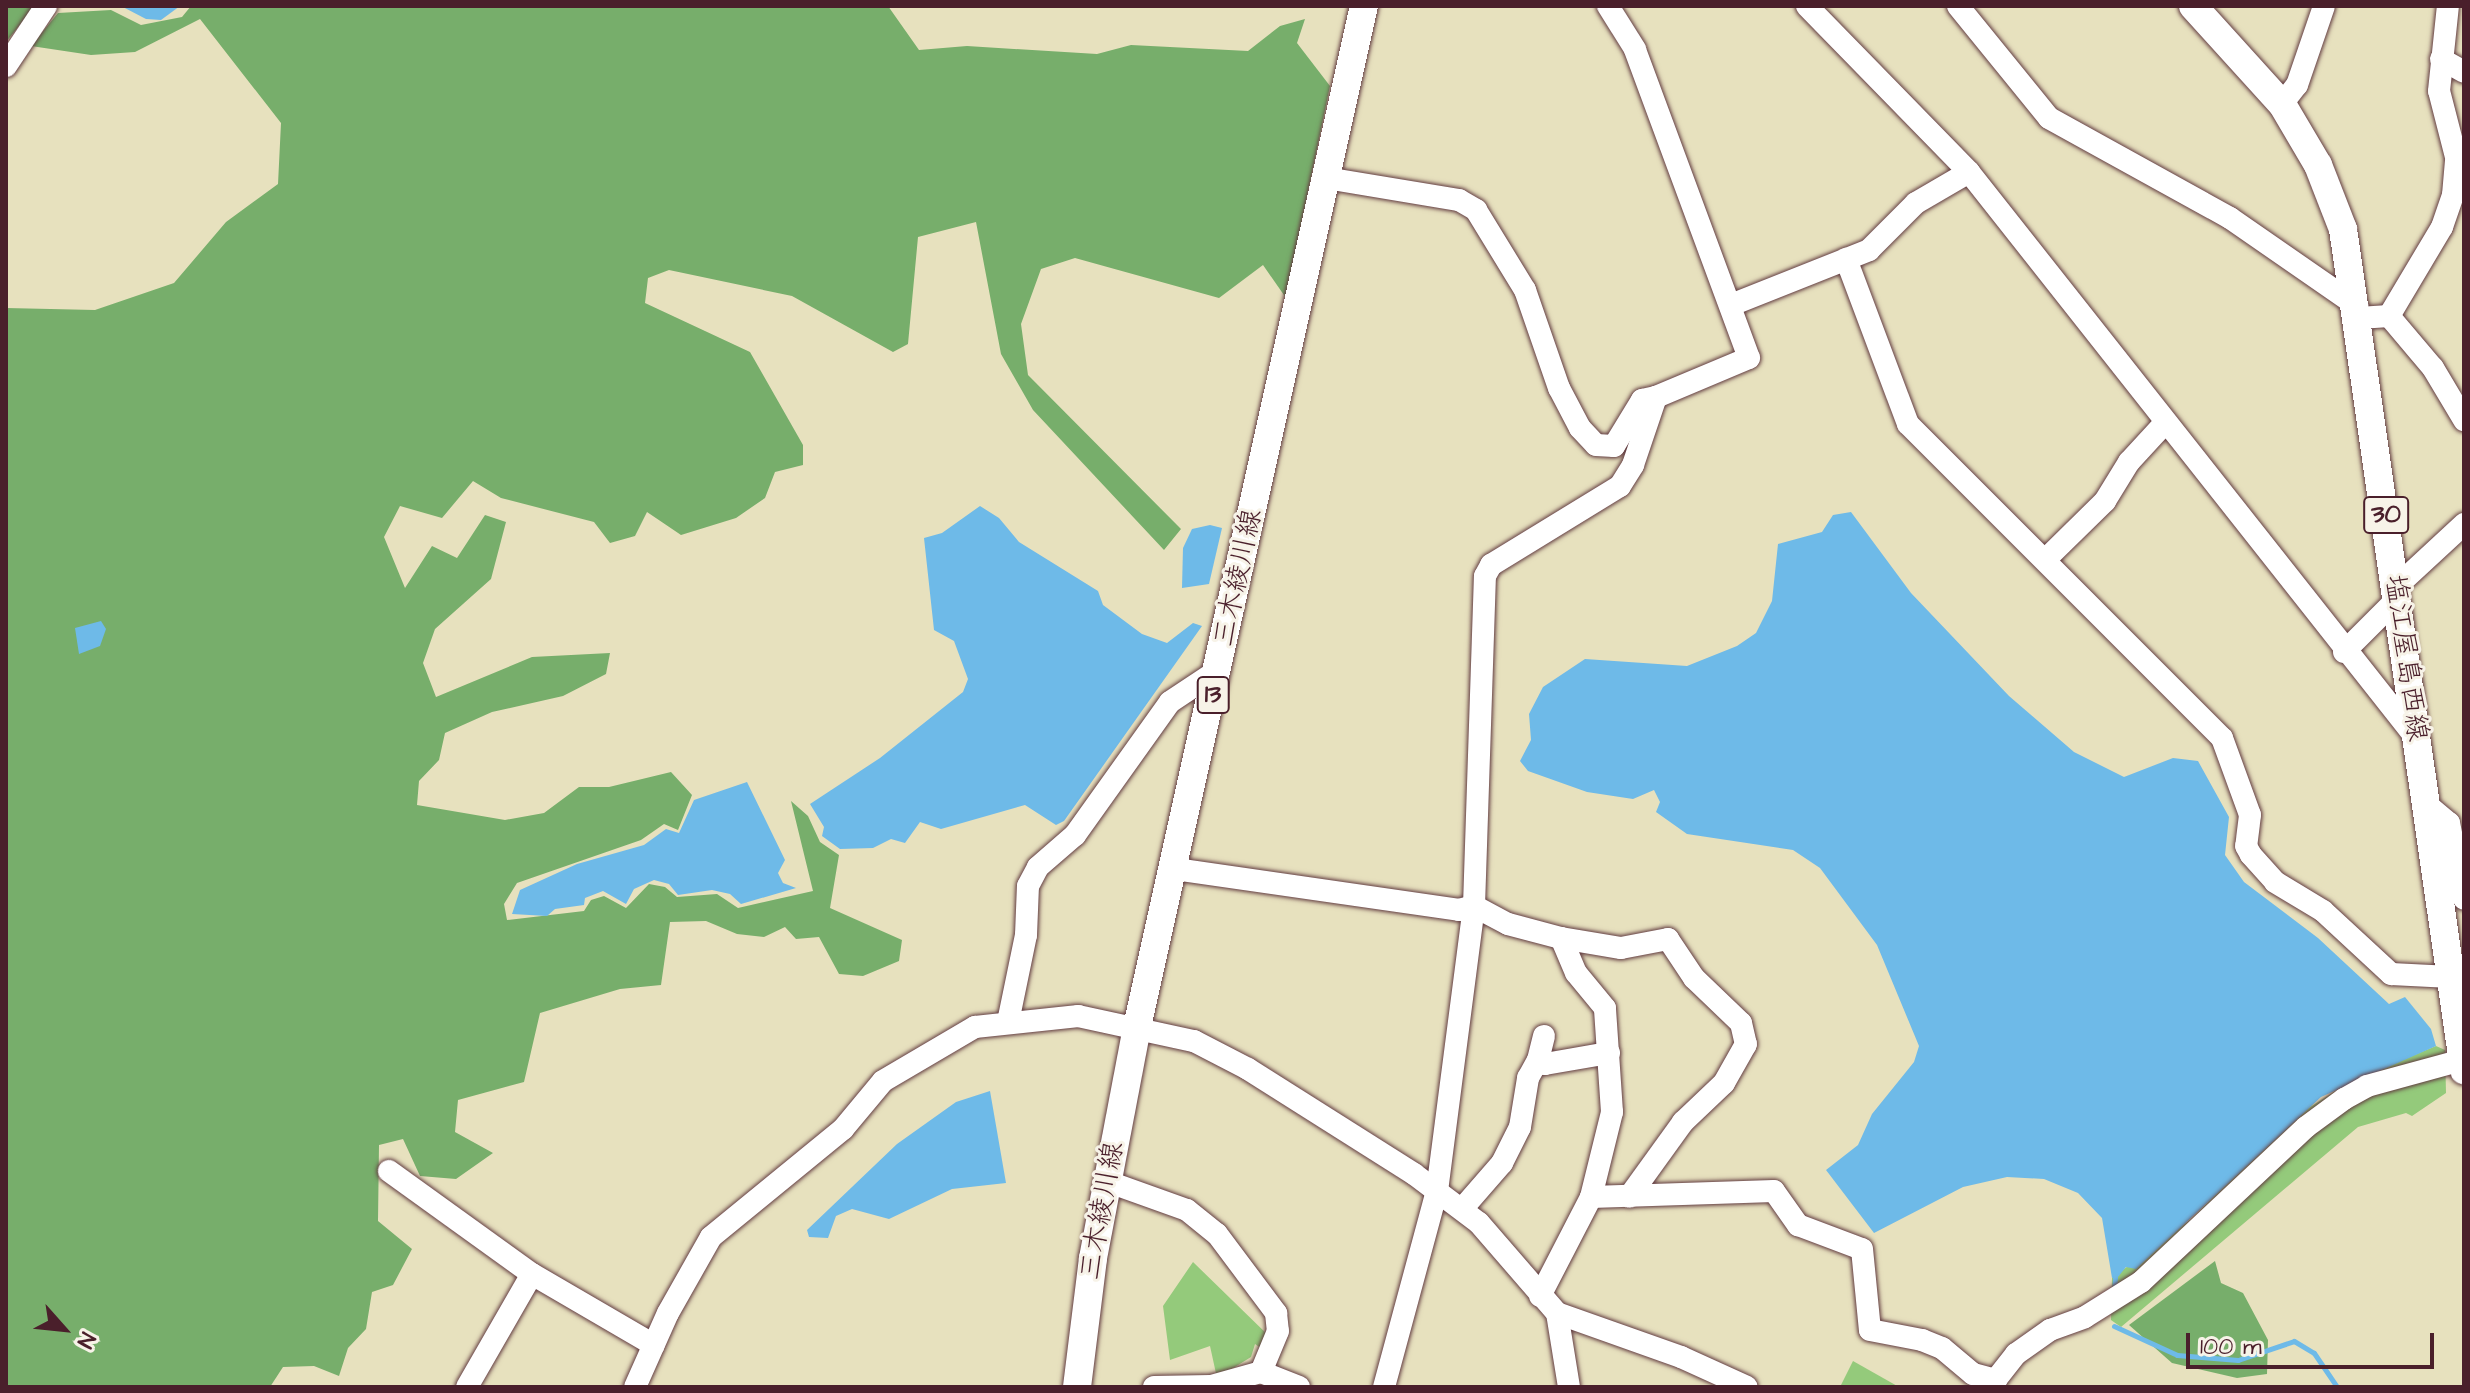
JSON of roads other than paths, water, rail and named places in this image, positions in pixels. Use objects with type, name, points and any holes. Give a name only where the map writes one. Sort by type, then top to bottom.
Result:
[{"type":"main road","name":"三木綾川線","points":[[1077,1387],[1106,1181],[1137,1027],[1175,869],[1364,6]]},
{"type":"main road","name":"塩江屋島西線","points":[[2193,6],[2282,104],[2318,165],[2343,229],[2358,312],[2463,1065]]},
{"type":"street","points":[[6,66],[46,6]]},
{"type":"street","points":[[1326,178],[1459,200],[1476,210],[1525,290],[1559,388],[1580,428],[1596,445],[1614,446],[1642,400],[1749,358],[1635,49],[1608,6]]},
{"type":"street","points":[[1807,6],[1969,172],[2344,652],[2417,739]]},
{"type":"street","points":[[1958,6],[2049,118],[2230,218],[2358,312],[2389,316],[2433,368],[2464,420]]},
{"type":"street","points":[[2282,104],[2297,85],[2324,6]]},
{"type":"street","points":[[2389,316],[2442,227],[2453,195],[2456,157],[2439,91],[2443,8]]},
{"type":"street","points":[[2441,59],[2464,72]]},
{"type":"street","points":[[1731,305],[1869,250],[1916,203],[1969,172]]},
{"type":"street","points":[[1846,259],[1908,424],[2222,738],[2250,815],[2246,846],[2275,882],[2323,911],[2391,974],[2451,977]]},
{"type":"street","points":[[1384,1387],[1437,1191],[1474,906],[1485,576],[1491,565],[1620,486],[1633,465],[1656,397]]},
{"type":"street","points":[[2046,559],[2105,501],[2129,462],[2164,424]]},
{"type":"street","points":[[2344,652],[2397,592],[2461,534]]},
{"type":"street","points":[[1008,1022],[1026,935],[1028,886],[1038,867],[1075,835],[1170,702],[1218,670]]},
{"type":"street","points":[[2426,804],[2449,823],[2464,899]]},
{"type":"street","points":[[1175,869],[1459,910],[1474,906],[1508,924],[1561,938],[1621,948],[1668,939],[1694,978],[1725,1006],[1746,1035],[1746,1044],[1724,1083],[1683,1122],[1629,1197]]},
{"type":"street","points":[[1540,1296],[1591,1197],[1612,1112],[1605,1008],[1576,973],[1561,938]]},
{"type":"street","points":[[635,1387],[711,1237],[843,1129],[883,1081],[975,1027],[1078,1016],[1194,1041],[1248,1069],[1462,1209],[1479,1223],[1557,1313],[1648,1344],[1747,1387]]},
{"type":"street","points":[[1462,1209],[1508,1151],[1520,1127],[1528,1078],[1538,1060],[1544,1036]]},
{"type":"street","points":[[1538,1060],[1554,1065],[1588,1053],[1609,1053]]},
{"type":"street","points":[[1591,1197],[1774,1191],[1798,1225],[1862,1249],[1870,1330],[1922,1340],[1942,1348],[1973,1374],[1993,1383],[2016,1354],[2050,1330],[2085,1317],[2141,1282],[2306,1127],[2344,1099],[2367,1086],[2463,1065]]},
{"type":"street","points":[[389,1171],[532,1274],[654,1345]]},
{"type":"street","points":[[1106,1181],[1187,1210],[1217,1234],[1276,1313],[1278,1331],[1261,1372]]},
{"type":"street","points":[[467,1387],[532,1274]]},
{"type":"street","points":[[1557,1313],[1569,1387]]},
{"type":"street","points":[[1154,1387],[1211,1386],[1261,1372],[1299,1387]]},
{"type":"water","points":[[121,6],[180,6],[161,20],[146,19]]},
{"type":"water","points":[[980,506],[999,518],[1019,542],[1098,591],[1103,605],[1142,634],[1167,643],[1193,623],[1202,626],[1064,821],[1056,825],[1025,805],[941,829],[920,822],[905,843],[891,839],[873,848],[840,849],[822,836],[824,827],[810,804],[880,758],[963,692],[968,679],[954,641],[934,630],[924,538],[942,533]]},
{"type":"water","points":[[1851,512],[1911,593],[2009,696],[2074,752],[2124,777],[2173,758],[2198,761],[2229,817],[2225,855],[2244,882],[2318,938],[2389,1004],[2405,997],[2431,1029],[2436,1046],[2321,1097],[2136,1269],[2126,1267],[2118,1277],[2112,1278],[2102,1218],[2078,1193],[2044,1179],[2007,1177],[1963,1187],[1874,1233],[1826,1170],[1858,1145],[1872,1114],[1914,1062],[1919,1046],[1877,945],[1820,868],[1793,850],[1687,834],[1656,812],[1660,802],[1654,790],[1633,799],[1587,792],[1528,771],[1520,761],[1531,740],[1529,714],[1543,687],[1585,659],[1687,666],[1737,646],[1756,633],[1772,601],[1778,544],[1822,532],[1833,515]]},
{"type":"water","points":[[1210,525],[1222,528],[1209,584],[1182,588],[1183,548],[1192,529]]},
{"type":"water","points":[[101,621],[106,629],[100,646],[79,654],[75,628]]},
{"type":"water","points":[[747,782],[785,860],[778,873],[783,883],[796,888],[741,904],[730,894],[712,890],[678,895],[669,884],[654,880],[634,889],[626,904],[603,891],[585,898],[584,905],[555,909],[547,916],[512,914],[520,890],[577,864],[644,845],[666,829],[679,833],[694,800]]},
{"type":"water","points":[[990,1091],[1006,1183],[952,1189],[889,1219],[852,1209],[836,1216],[828,1238],[809,1237],[807,1230],[897,1144],[956,1102]]},
{"type":"waterway","points":[[2114,1292],[2115,1277]]},
{"type":"waterway","points":[[2114,1326],[2177,1355],[2238,1360],[2294,1341],[2314,1353],[2337,1387]]}]
